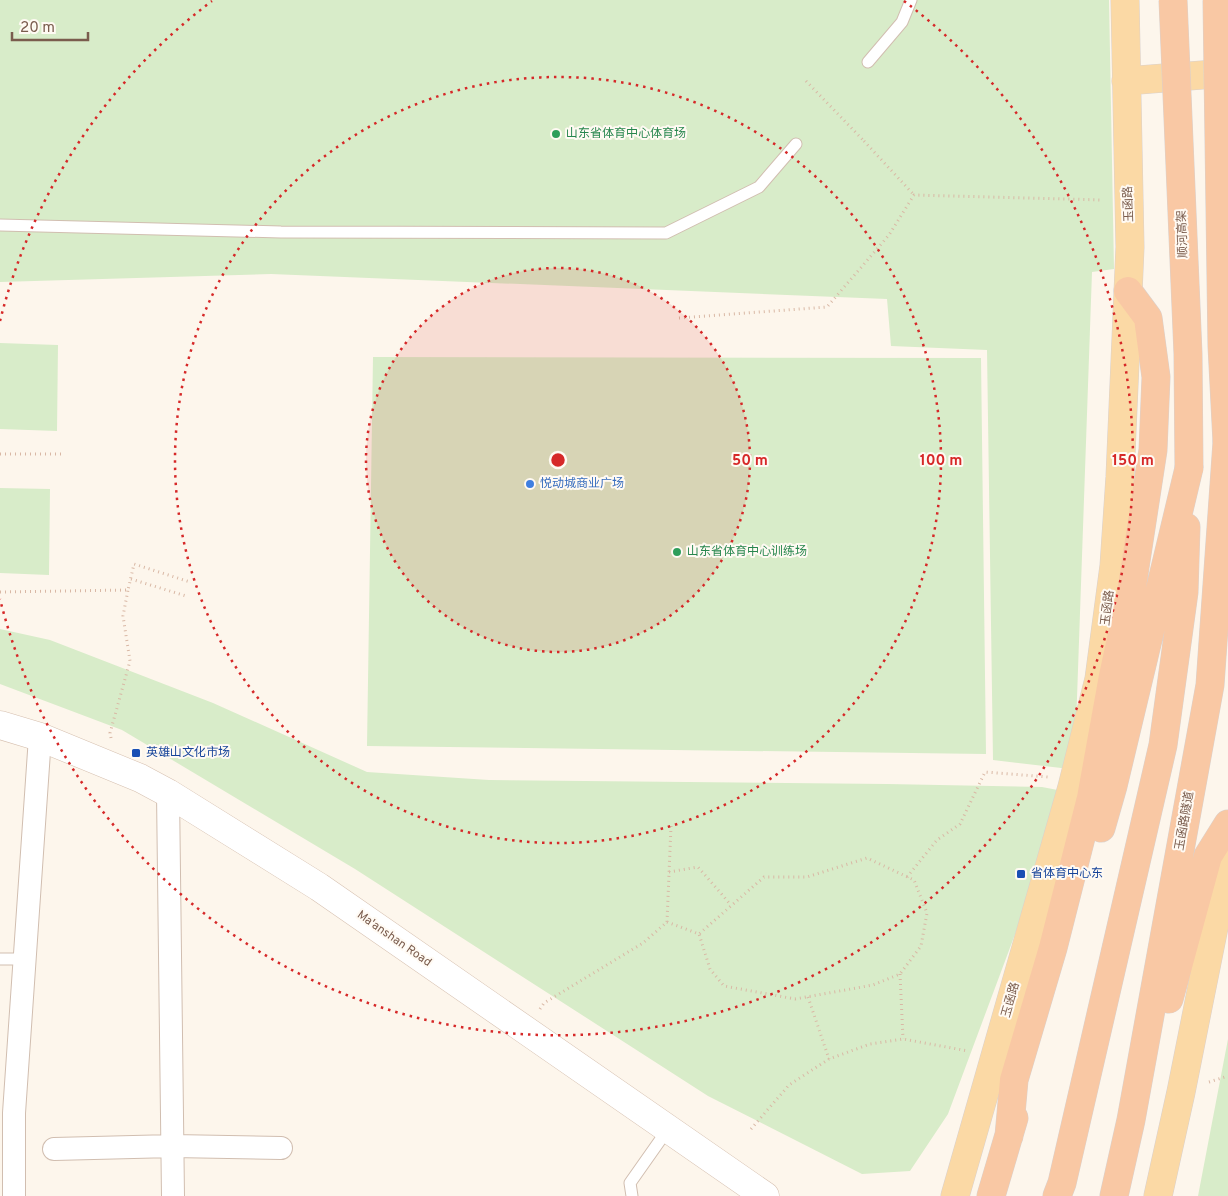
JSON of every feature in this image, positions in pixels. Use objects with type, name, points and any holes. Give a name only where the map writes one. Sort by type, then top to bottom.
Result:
[{"type":"highway","name":"顺河高架","points":[[1173,0],[1188,354],[1189,468]]},
{"type":"highway","points":[[1217,0],[1222,346],[1227,444]]},
{"type":"highway","points":[[1009,1136],[1014,1080],[1053,948],[1091,798],[1112,676],[1131,593],[1153,450],[1156,377],[1148,318],[1128,291]]},
{"type":"highway","name":"玉函路隧道","points":[[1114,1196],[1131,1120],[1210,685],[1227,444]]},
{"type":"highway","points":[[991,1196],[1113,786],[1189,468]]},
{"type":"highway","points":[[1061,1192],[1162,745],[1184,592],[1189,468]]},
{"type":"highway","points":[[1131,1120],[1171,994],[1208,856],[1228,824]]},
{"type":"main road","name":"玉函路","points":[[955,1196],[1100,679],[1114,566],[1130,247],[1125,0]]},
{"type":"main road","points":[[1126,81],[1228,73]]},
{"type":"main road","name":"Ma'anshan Road","points":[[0,725],[40,737],[114,767],[168,793],[319,887],[765,1196]]},
{"type":"main road","points":[[1158,1196],[1228,857]]},
{"type":"street","points":[[14,1196],[14,1113],[40,737]]},
{"type":"street","points":[[168,793],[173,1196]]},
{"type":"street","points":[[54,1149],[173,1146],[281,1148]]},
{"type":"lane","points":[[868,62],[902,22],[911,0]]},
{"type":"lane","points":[[0,225],[281,232],[666,233],[759,187],[796,144]]},
{"type":"lane","points":[[0,959],[26,959]]},
{"type":"lane","points":[[632,1196],[630,1183],[668,1129]]},
{"type":"path","points":[[806,81],[914,196],[1120,201],[1129,199]]},
{"type":"path","points":[[679,318],[827,307],[890,235],[914,196]]},
{"type":"path","points":[[0,454],[61,454]]},
{"type":"path","points":[[114,767],[110,733],[130,662],[123,616],[134,564],[190,582]]},
{"type":"path","points":[[131,578],[186,596]]},
{"type":"path","points":[[0,592],[128,590]]},
{"type":"path","points":[[907,877],[937,840],[960,824],[985,772],[1073,780]]},
{"type":"path","points":[[525,1030],[544,1003],[644,943],[667,922],[671,826]]},
{"type":"path","points":[[867,858],[914,880],[928,913],[921,946],[900,974],[873,985],[795,999],[724,986],[710,969],[699,934],[764,877],[806,877],[867,858]]},
{"type":"path","points":[[669,872],[698,867],[731,905]]},
{"type":"path","points":[[667,922],[699,934]]},
{"type":"path","points":[[900,974],[903,1039]]},
{"type":"path","points":[[808,997],[829,1059]]},
{"type":"path","points":[[751,1129],[789,1084],[829,1059],[870,1044],[903,1039],[995,1056]]},
{"type":"path","points":[[1206,1083],[1228,1076]]},
{"type":"green space","name":"山东省体育中心体育场","points":[[0,0],[1109,0],[1114,269],[1092,272],[1075,755],[1070,769],[993,760],[987,350],[891,346],[887,299],[271,274],[0,282]]},
{"type":"green space","points":[[0,343],[58,345],[57,431],[0,429]]},
{"type":"green space","name":"山东省体育中心训练场","points":[[373,357],[981,358],[986,754],[367,746]]},
{"type":"green space","points":[[0,488],[50,489],[49,575],[0,573]]},
{"type":"green space","points":[[0,629],[50,640],[213,703],[367,772],[489,780],[1042,787],[1068,792],[948,1114],[910,1171],[862,1174],[708,1096],[355,869],[122,730],[0,684]]},
{"type":"green space","points":[[1228,1039],[1228,1196],[1198,1196]]},
{"type":"place","name":"山东省体育中心体育场","points":[[556,134]]},
{"type":"place","name":"悦动城商业广场","points":[[530,484]]},
{"type":"place","name":"山东省体育中心训练场","points":[[677,552]]},
{"type":"place","name":"英雄山文化市场","points":[[136,753]]},
{"type":"place","name":"省体育中心东","points":[[1021,874]]}]
